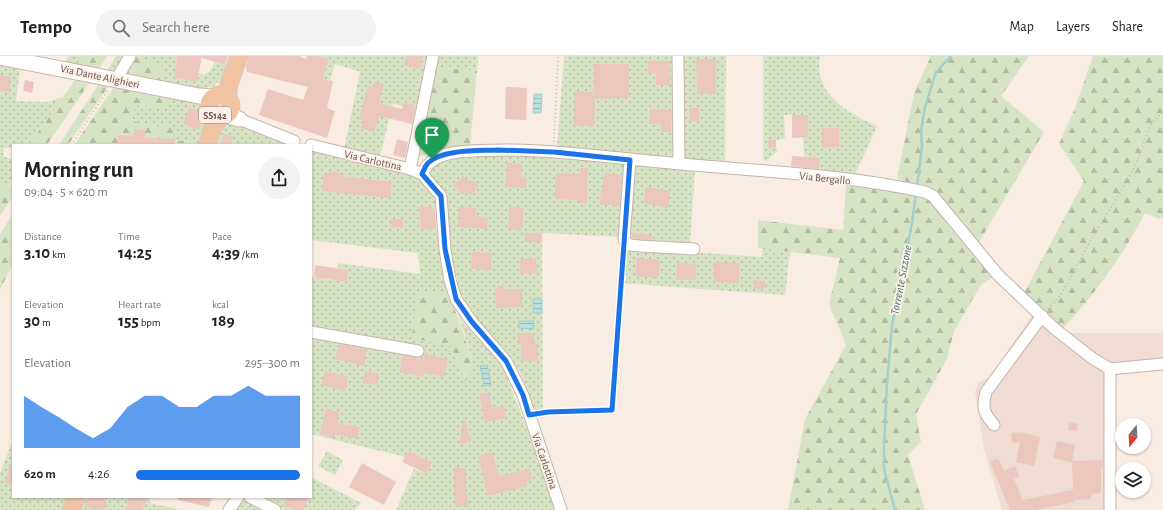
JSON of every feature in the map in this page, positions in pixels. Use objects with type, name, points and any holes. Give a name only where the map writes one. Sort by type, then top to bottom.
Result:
[{"type":"main road","name":"SS142","points":[[207,144],[239,56]]},
{"type":"main road","points":[[71,510],[76,498]]},
{"type":"street","points":[[116,80],[130,56]]},
{"type":"street","points":[[410,169],[433,56]]},
{"type":"street","points":[[678,56],[679,164]]},
{"type":"street","name":"Via Dante Alighieri","points":[[0,57],[116,80],[220,106]]},
{"type":"street","name":"Via Carlottina","points":[[220,106],[293,143]]},
{"type":"street","name":"Via Carlottina","points":[[312,145],[410,169],[422,174],[441,196],[445,249],[456,299],[472,322],[506,361],[523,395],[561,510]]},
{"type":"street","name":"Via Bergallo","points":[[422,174],[426,164],[432,159],[457,152],[554,152],[847,179],[925,192],[934,196],[998,275],[1042,316],[1092,358],[1110,369]]},
{"type":"street","points":[[630,160],[624,240],[630,245],[635,246],[694,249]]},
{"type":"street","points":[[994,425],[986,415],[983,405],[986,392],[1042,316]]},
{"type":"street","points":[[312,332],[418,351]]},
{"type":"street","points":[[1110,510],[1112,378],[1110,369],[1163,364]]},
{"type":"street","points":[[229,510],[237,498]]},
{"type":"street","points":[[252,498],[275,510]]},
{"type":"path","points":[[554,152],[558,56]]},
{"type":"path","points":[[72,144],[116,80]]},
{"type":"path","points":[[1042,316],[1064,290],[1087,246],[1134,168],[1152,124],[1159,115],[1163,114]]},
{"type":"path","points":[[529,415],[548,412],[612,410],[624,240]]},
{"type":"shaded area","points":[[1032,315],[1056,338],[1062,329],[1069,333],[1163,333],[1163,366],[1117,374],[1115,384],[1114,510],[1002,510],[984,449],[975,392],[978,383],[992,375]]},
{"type":"green space","points":[[68,56],[82,56],[77,65],[65,63]]},
{"type":"green space","points":[[82,56],[107,56],[98,70],[77,65]]},
{"type":"green space","points":[[116,56],[127,56],[116,74],[107,71]]},
{"type":"green space","points":[[136,56],[177,56],[174,78],[197,82],[199,73],[203,75],[209,72],[215,62],[229,66],[223,77],[214,86],[202,89],[164,83]]},
{"type":"green space","points":[[136,56],[163,66],[164,83],[124,75]]},
{"type":"green space","points":[[319,56],[478,56],[477,71],[433,67],[420,106],[404,102],[403,106],[393,104],[380,156],[365,155],[344,149],[360,72],[335,64],[330,80],[323,79],[329,59]]},
{"type":"green space","points":[[564,56],[726,56],[725,164],[557,149]]},
{"type":"green space","points":[[763,56],[820,56],[819,69],[822,81],[827,91],[844,108],[877,126],[855,175],[818,170],[819,158],[804,157],[803,137],[808,137],[807,115],[784,115],[785,139],[776,140],[776,147],[778,150],[767,161],[763,160]]},
{"type":"green space","points":[[931,56],[1029,56],[1001,96],[1044,132],[978,244],[935,190],[897,179],[914,93]]},
{"type":"green space","points":[[1093,56],[1163,56],[1163,218],[1159,219],[1145,213],[1108,274],[1062,329],[1024,293],[1084,181],[1059,144],[1075,108]]},
{"type":"green space","points":[[0,63],[20,67],[16,101],[48,102],[63,97],[30,144],[12,144],[12,148],[4,148],[3,156],[12,160],[12,178],[9,185],[0,191]]},
{"type":"green space","points":[[433,67],[477,71],[470,146],[416,157]]},
{"type":"green space","points":[[75,80],[90,82],[48,144],[30,144]]},
{"type":"green space","points":[[100,82],[108,87],[69,144],[60,144]]},
{"type":"green space","points":[[116,84],[173,96],[167,109],[138,105],[126,120],[157,127],[169,124],[177,128],[171,140],[195,142],[194,144],[75,144]]},
{"type":"green space","points":[[173,96],[204,105],[207,109],[208,115],[197,144],[194,144],[194,142],[171,140],[172,135],[169,124],[157,127],[125,120],[137,105],[167,109]]},
{"type":"green space","points":[[233,123],[286,144],[216,144],[223,128]]},
{"type":"green space","points":[[312,151],[401,171],[429,185],[438,209],[432,209],[432,206],[419,207],[421,230],[440,229],[448,290],[443,293],[451,346],[466,382],[473,361],[457,311],[464,324],[487,348],[504,370],[547,479],[555,510],[396,510],[414,469],[427,474],[432,462],[408,451],[405,457],[312,434],[312,277],[347,282],[348,270],[338,268],[338,263],[420,274],[418,253],[312,240]]},
{"type":"green space","points":[[456,154],[538,155],[627,163],[620,237],[542,233],[543,414],[536,414],[522,376],[512,359],[472,316],[463,303],[451,255],[448,212],[443,196],[429,172],[433,163]]},
{"type":"green space","points":[[638,165],[695,169],[690,245],[631,241],[629,238],[633,171]]},
{"type":"green space","points":[[12,182],[12,198],[0,216],[0,184],[11,185]]},
{"type":"green space","points":[[846,184],[908,192],[928,197],[994,276],[981,285],[954,331],[947,359],[916,414],[921,442],[908,455],[925,510],[788,510],[805,419],[846,345],[829,304],[840,258],[758,248],[758,220],[843,230]]},
{"type":"green space","points":[[12,216],[12,265],[0,290],[0,234]]},
{"type":"green space","points":[[620,247],[762,257],[763,248],[790,252],[785,295],[619,283]]},
{"type":"green space","points":[[448,290],[473,361],[473,370],[465,382],[451,346],[412,338],[417,293],[443,293]]},
{"type":"green space","points":[[12,442],[12,498],[66,498],[61,510],[0,510],[0,473]]},
{"type":"green space","points":[[327,451],[343,460],[335,475],[318,466]]},
{"type":"green space","points":[[312,478],[361,503],[355,510],[286,510],[263,498],[312,498]]},
{"type":"green space","points":[[82,498],[150,498],[150,503],[182,510],[77,510]]},
{"type":"green space","points":[[243,498],[247,498],[268,510],[235,510]]},
{"type":"water","points":[[534,94],[542,94],[541,113],[533,113]]},
{"type":"water","points":[[533,299],[542,299],[542,313],[533,313]]},
{"type":"water","points":[[519,321],[534,321],[533,329],[519,328]]},
{"type":"water","points":[[487,365],[491,385],[484,386],[480,366]]},
{"type":"building","points":[[177,56],[202,56],[197,82],[174,78]]},
{"type":"building","points":[[202,56],[228,56],[225,65],[202,58]]},
{"type":"building","points":[[249,56],[299,56],[306,59],[307,56],[319,56],[329,59],[323,79],[333,81],[327,108],[335,111],[327,138],[259,115],[268,89],[303,100],[308,87],[247,72],[246,67]]},
{"type":"building","points":[[407,56],[423,56],[420,69],[404,65]]},
{"type":"building","points":[[696,59],[716,59],[716,94],[697,94]]},
{"type":"building","points":[[648,61],[670,61],[670,85],[656,85],[656,73],[648,73]]},
{"type":"building","points":[[594,64],[629,64],[629,98],[595,99],[594,126],[574,126],[575,91],[594,92]]},
{"type":"building","points":[[0,75],[11,77],[9,92],[0,91]]},
{"type":"building","points":[[25,80],[34,82],[32,93],[23,91]]},
{"type":"building","points":[[375,82],[384,84],[379,103],[402,109],[404,102],[416,105],[412,124],[379,116],[374,132],[361,128],[363,120],[359,119],[368,86],[374,88]]},
{"type":"building","points":[[506,87],[527,88],[526,120],[505,119]]},
{"type":"building","points":[[189,108],[205,114],[199,130],[183,124]]},
{"type":"building","points":[[689,108],[699,108],[699,121],[690,121]]},
{"type":"building","points":[[650,109],[672,110],[671,132],[661,132],[662,124],[649,124]]},
{"type":"building","points":[[792,115],[808,115],[808,137],[792,138]]},
{"type":"building","points":[[822,128],[839,128],[839,147],[822,147]]},
{"type":"building","points":[[135,129],[145,130],[145,138],[175,139],[174,144],[118,144],[118,135],[134,136]]},
{"type":"building","points":[[224,134],[233,137],[231,144],[220,144]]},
{"type":"building","points":[[397,139],[408,142],[405,158],[393,155]]},
{"type":"building","points":[[768,140],[776,140],[776,147],[769,148]]},
{"type":"building","points":[[792,156],[819,158],[819,169],[791,166]]},
{"type":"building","points":[[507,163],[522,164],[521,177],[527,178],[526,188],[505,187]]},
{"type":"building","points":[[580,168],[588,168],[587,203],[579,203],[579,200],[555,199],[556,173],[580,174]]},
{"type":"building","points":[[329,171],[341,173],[341,176],[392,182],[390,198],[322,191],[324,174],[328,175]]},
{"type":"building","points":[[605,173],[621,175],[620,206],[599,204]]},
{"type":"building","points":[[463,176],[470,182],[472,180],[479,186],[470,195],[466,191],[462,195],[453,186]]},
{"type":"building","points":[[646,187],[670,191],[668,208],[644,203]]},
{"type":"building","points":[[432,206],[432,209],[435,209],[436,229],[421,230],[419,207]]},
{"type":"building","points":[[459,207],[476,208],[476,216],[488,217],[487,229],[458,227]]},
{"type":"building","points":[[509,207],[524,208],[522,230],[508,229]]},
{"type":"building","points":[[391,219],[403,219],[403,228],[391,227]]},
{"type":"building","points":[[525,233],[542,233],[542,242],[525,242]]},
{"type":"building","points":[[632,233],[652,235],[652,240],[632,238]]},
{"type":"building","points":[[472,252],[492,253],[491,270],[471,269]]},
{"type":"building","points":[[536,258],[537,273],[520,273],[520,259]]},
{"type":"building","points":[[637,258],[660,260],[658,278],[635,276]]},
{"type":"building","points":[[714,262],[739,263],[739,283],[714,282]]},
{"type":"building","points":[[677,263],[696,264],[696,280],[676,280]]},
{"type":"building","points":[[315,265],[348,270],[347,282],[314,277]]},
{"type":"building","points":[[754,280],[765,281],[764,290],[753,289]]},
{"type":"building","points":[[504,283],[503,290],[522,289],[522,307],[496,308],[495,289]]},
{"type":"building","points":[[518,333],[534,333],[534,344],[537,344],[538,361],[521,361],[521,345],[518,345]]},
{"type":"building","points":[[339,344],[367,350],[364,366],[335,359]]},
{"type":"building","points":[[425,354],[448,359],[444,377],[424,373],[423,377],[399,372],[403,355],[424,360]]},
{"type":"building","points":[[325,371],[348,377],[345,391],[321,385]]},
{"type":"building","points":[[365,371],[379,374],[377,385],[363,383]]},
{"type":"building","points":[[489,392],[492,408],[504,406],[506,418],[485,422],[479,394]]},
{"type":"building","points":[[326,409],[339,412],[337,423],[360,427],[357,439],[335,434],[334,438],[320,434]]},
{"type":"building","points":[[464,417],[471,442],[459,444]]},
{"type":"building","points":[[1069,422],[1078,424],[1077,431],[1068,430]]},
{"type":"building","points":[[1019,432],[1040,437],[1034,466],[1016,462],[1020,442],[1012,443],[1011,433]]},
{"type":"building","points":[[1057,441],[1075,445],[1072,462],[1053,458]]},
{"type":"building","points":[[408,451],[432,462],[427,474],[402,462]]},
{"type":"building","points":[[492,452],[499,476],[529,469],[532,480],[526,481],[527,486],[488,496],[478,456]]},
{"type":"building","points":[[998,458],[1004,471],[1015,466],[1019,477],[1014,479],[1023,500],[1073,490],[1072,461],[1103,460],[1103,467],[1101,467],[1101,493],[1091,494],[1091,499],[1074,500],[1074,502],[1036,510],[1010,510],[990,462]]},
{"type":"building","points":[[11,463],[12,463],[12,485],[5,483]]},
{"type":"building","points":[[362,463],[396,482],[384,505],[349,487]]},
{"type":"building","points":[[454,467],[466,469],[466,489],[469,506],[455,506]]},
{"type":"building","points":[[88,498],[105,498],[104,500],[107,502],[104,510],[84,508]]},
{"type":"building","points":[[130,498],[148,498],[143,510],[125,510]]},
{"type":"building","points":[[178,498],[212,498],[209,507],[178,500]]},
{"type":"building","points":[[286,498],[309,498],[303,510],[294,510],[283,505]]},
{"type":"waterway","name":"Torrente Sizzone","points":[[917,187],[922,147],[921,131],[925,107],[936,72],[951,56]]},
{"type":"waterway","name":"Torrente Sizzone","points":[[895,510],[884,469],[887,384],[892,325],[912,223],[916,192]]},
{"type":"route","points":[[498,150],[554,152],[630,160],[614,405],[612,410],[604,412],[548,412],[529,415],[523,395],[506,361],[472,322],[456,299],[450,280],[445,249],[441,196],[422,174],[426,164],[432,159],[457,152],[498,150]]}]
